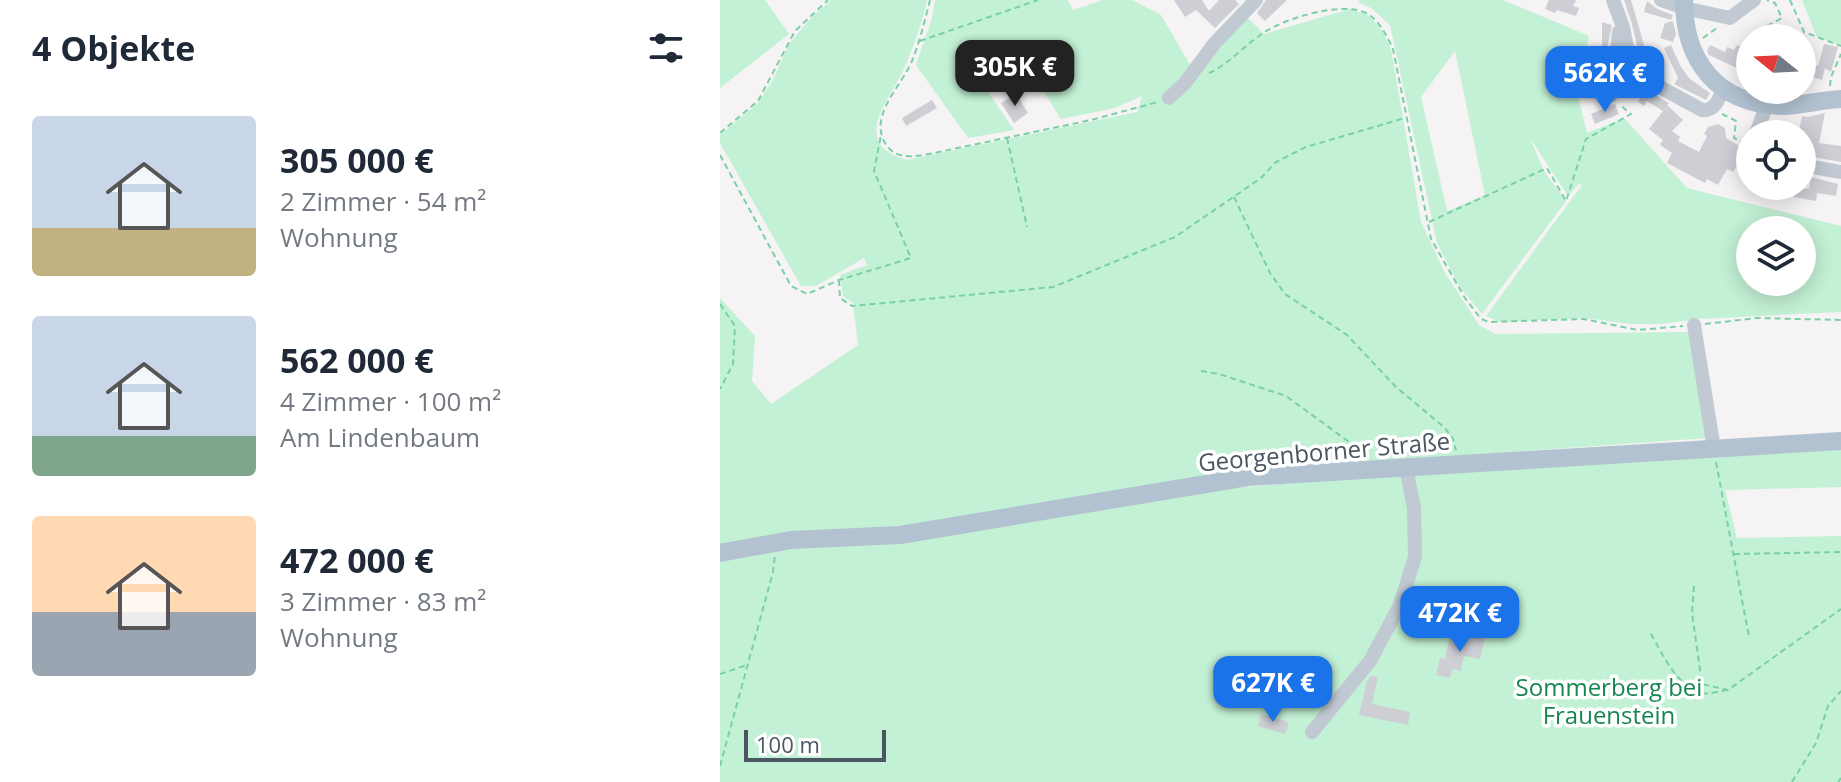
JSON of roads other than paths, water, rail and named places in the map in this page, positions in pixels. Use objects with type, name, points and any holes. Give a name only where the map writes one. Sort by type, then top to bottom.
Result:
[{"type":"main road","points":[[1684,4],[1691,51],[1706,73],[1736,94]]},
{"type":"main road","points":[[1767,104],[1797,104]]},
{"type":"main road","name":"Georgenborner Straße","points":[[720,553],[776,542],[900,535],[1248,477],[1841,441]]},
{"type":"street","points":[[1169,98],[1256,0]]},
{"type":"street","points":[[1612,0],[1628,53],[1638,71],[1656,85],[1702,110],[1713,108],[1724,88]]},
{"type":"street","points":[[1661,0],[1730,18],[1754,0]]},
{"type":"street","points":[[1611,95],[1607,89],[1616,60],[1620,20]]},
{"type":"street","points":[[1761,120],[1767,104]]},
{"type":"street","points":[[1816,168],[1841,172]]},
{"type":"street","points":[[1694,325],[1714,449]]},
{"type":"street","points":[[1312,732],[1370,661],[1400,605],[1415,557],[1414,508],[1406,467]]},
{"type":"park label","name":"Sommerberg bei Frauenstein","points":[[1609,700]]}]
